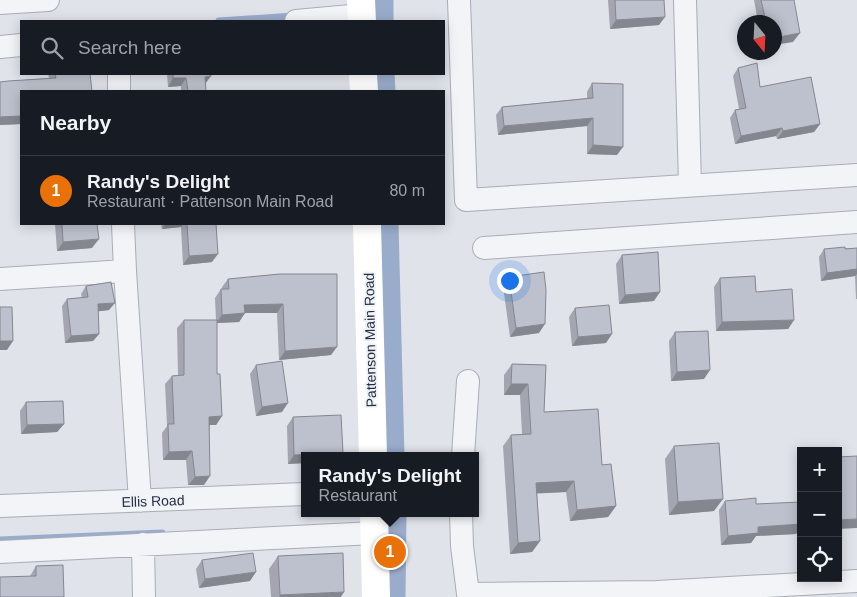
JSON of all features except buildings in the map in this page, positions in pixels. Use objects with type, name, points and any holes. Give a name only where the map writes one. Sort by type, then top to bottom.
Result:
[{"type":"street","points":[[0,3],[48,0]]},
{"type":"street","points":[[459,0],[466,200],[857,175]]},
{"type":"street","points":[[685,0],[690,186]]},
{"type":"street","points":[[303,20],[361,12]]},
{"type":"street","points":[[0,47],[20,45]]},
{"type":"street","points":[[119,75],[119,90]]},
{"type":"street","points":[[363,75],[364,90]]},
{"type":"street","points":[[484,248],[857,222]]},
{"type":"street","points":[[123,225],[140,501]]},
{"type":"street","name":"Pattenson Main Road","points":[[367,225],[373,452]]},
{"type":"street","points":[[0,279],[125,271]]},
{"type":"street","points":[[463,452],[468,381]]},
{"type":"street","name":"Ellis Road","points":[[0,506],[301,494]]},
{"type":"street","points":[[461,517],[462,546],[468,594],[749,592],[857,581]]},
{"type":"street","points":[[0,552],[143,544],[374,523],[376,597]]},
{"type":"street","points":[[143,544],[144,597]]},
{"type":"waterway","points":[[381,0],[381,20]]},
{"type":"waterway","points":[[367,11],[381,10]]},
{"type":"waterway","points":[[234,20],[294,16]]},
{"type":"waterway","points":[[382,75],[383,90]]},
{"type":"waterway","points":[[386,225],[392,452]]},
{"type":"waterway","points":[[393,597],[394,517]]},
{"type":"waterway","points":[[380,522],[394,522]]},
{"type":"waterway","points":[[0,540],[162,533]]},
{"type":"place","name":"Randy's Delight","points":[[390,552]]}]
